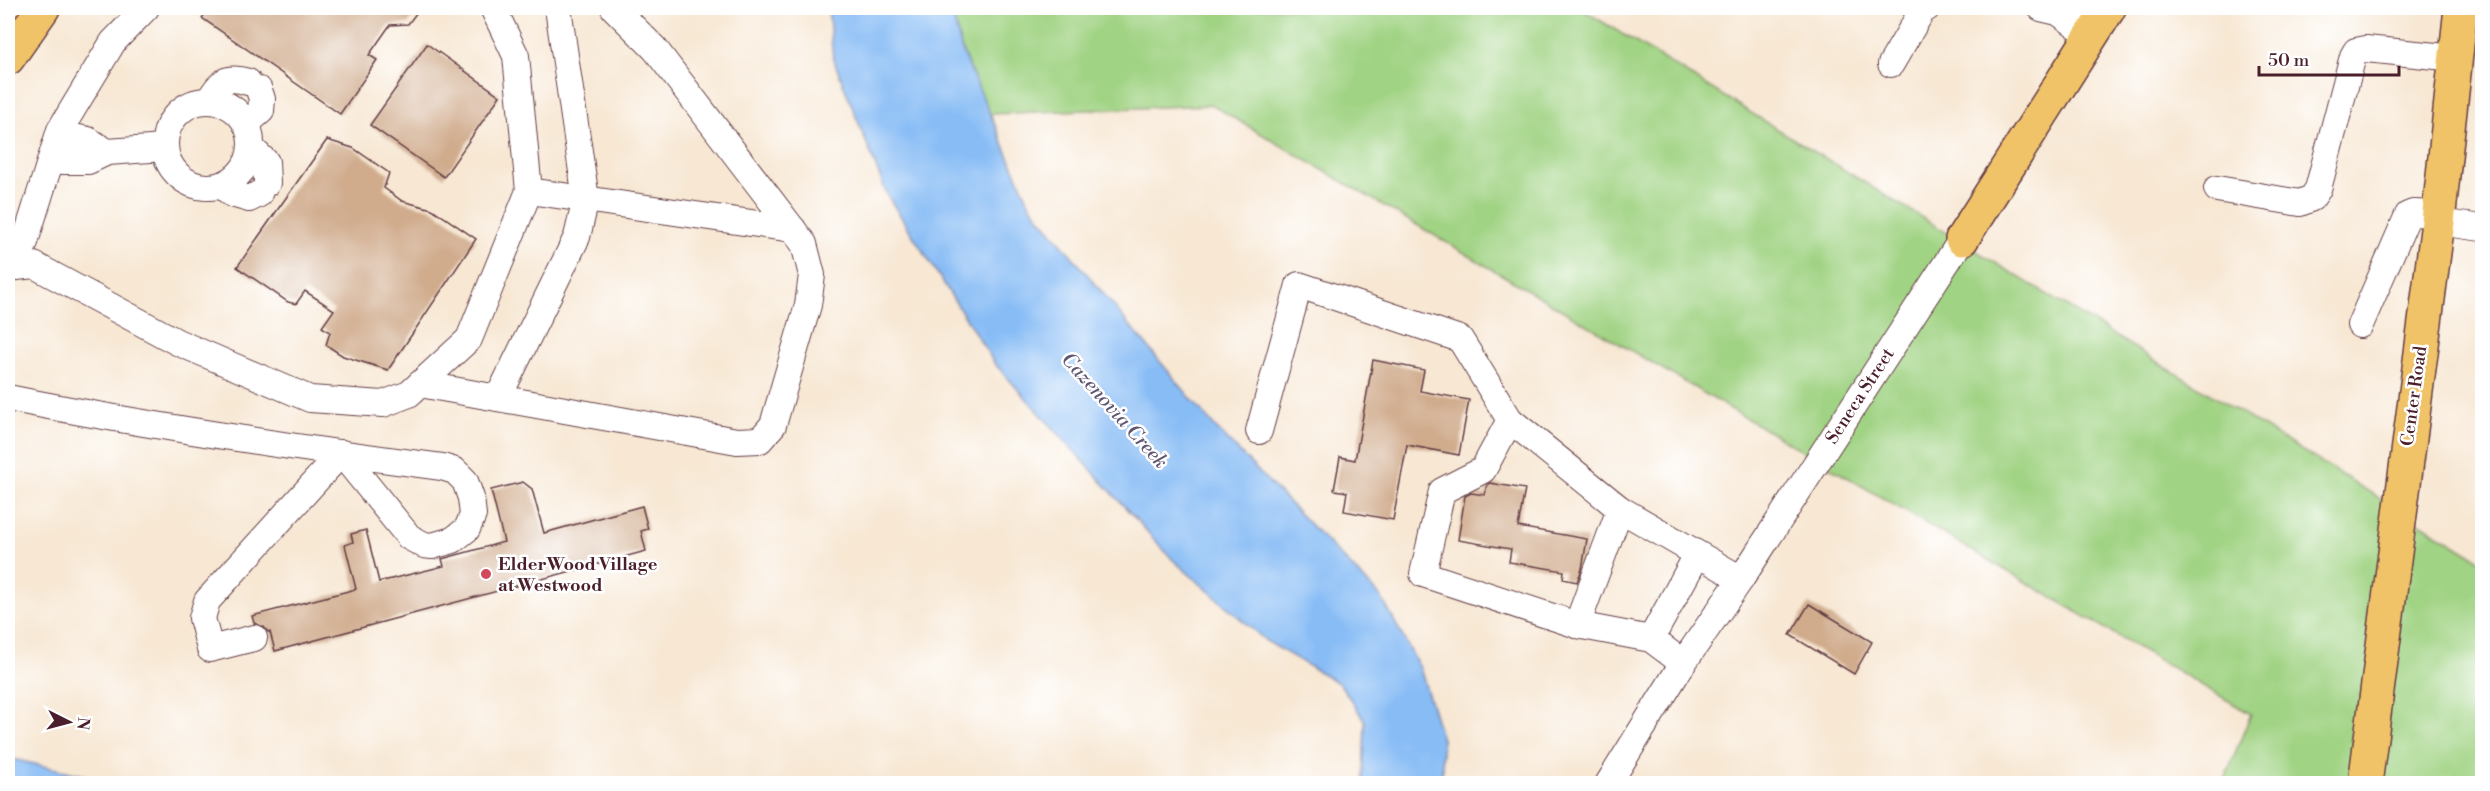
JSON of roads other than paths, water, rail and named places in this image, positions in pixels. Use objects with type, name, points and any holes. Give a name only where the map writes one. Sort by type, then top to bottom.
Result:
[{"type":"main road","points":[[8,58],[43,8]]},
{"type":"main road","name":"Seneca Street","points":[[1962,239],[2109,8]]},
{"type":"main road","name":"Center Road","points":[[2365,783],[2438,218],[2461,8]]},
{"type":"street","points":[[8,268],[22,252],[59,134],[113,42],[146,8]]},
{"type":"street","points":[[22,252],[177,342],[310,399],[383,404],[409,394],[469,339],[529,191],[516,56],[493,8]]},
{"type":"street","points":[[498,398],[577,237],[586,199],[558,8]]},
{"type":"street","points":[[420,384],[737,441],[760,440],[774,425],[808,305],[812,275],[804,244],[655,49],[614,8]]},
{"type":"street","points":[[1891,64],[1922,11],[1927,8]]},
{"type":"street","points":[[2041,8],[2058,12],[2091,36]]},
{"type":"street","points":[[2217,189],[2300,203],[2312,198],[2318,189],[2356,51],[2366,49],[2456,58]]},
{"type":"street","points":[[209,100],[220,83],[234,78],[253,86],[262,99],[261,111],[249,136],[248,162],[240,174],[221,185],[200,187],[187,183],[172,168],[165,148],[166,133],[172,120],[188,106],[209,100],[223,103],[235,110],[249,136],[266,162],[263,188],[249,199],[232,194],[221,185]]},
{"type":"street","points":[[59,134],[88,140],[107,152]]},
{"type":"street","points":[[51,161],[88,161],[107,152],[165,148]]},
{"type":"street","points":[[529,191],[793,229]]},
{"type":"street","points":[[2360,325],[2408,215],[2413,213],[2482,228]]},
{"type":"street","name":"Seneca Street","points":[[1608,783],[1683,663],[1742,579],[1962,239]]},
{"type":"street","points":[[1259,431],[1299,285],[1460,339],[1510,420],[1620,509],[1742,579]]},
{"type":"street","points":[[8,398],[73,411],[341,453],[442,466],[455,471],[465,481],[471,498],[473,515],[467,529],[453,540],[432,546],[424,545],[409,537],[341,453]]},
{"type":"street","points":[[1510,420],[1484,470],[1442,491],[1424,574],[1577,625],[1651,639],[1683,663]]},
{"type":"street","points":[[254,638],[210,649],[202,618],[207,601],[341,453]]},
{"type":"street","points":[[1577,625],[1620,509]]},
{"type":"street","points":[[1651,639],[1697,555]]},
{"type":"water","name":"Cazenovia Creek","points":[[828,8],[951,8],[962,50],[1031,207],[1214,426],[1381,597],[1420,668],[1442,739],[1442,783],[1363,783],[1365,721],[1340,684],[1266,641],[1173,560],[995,364],[887,195],[833,58]]},
{"type":"water","points":[[8,758],[118,783],[8,783]]},
{"type":"place","name":"ElderWood Village at Westwood","points":[[486,574]]}]
